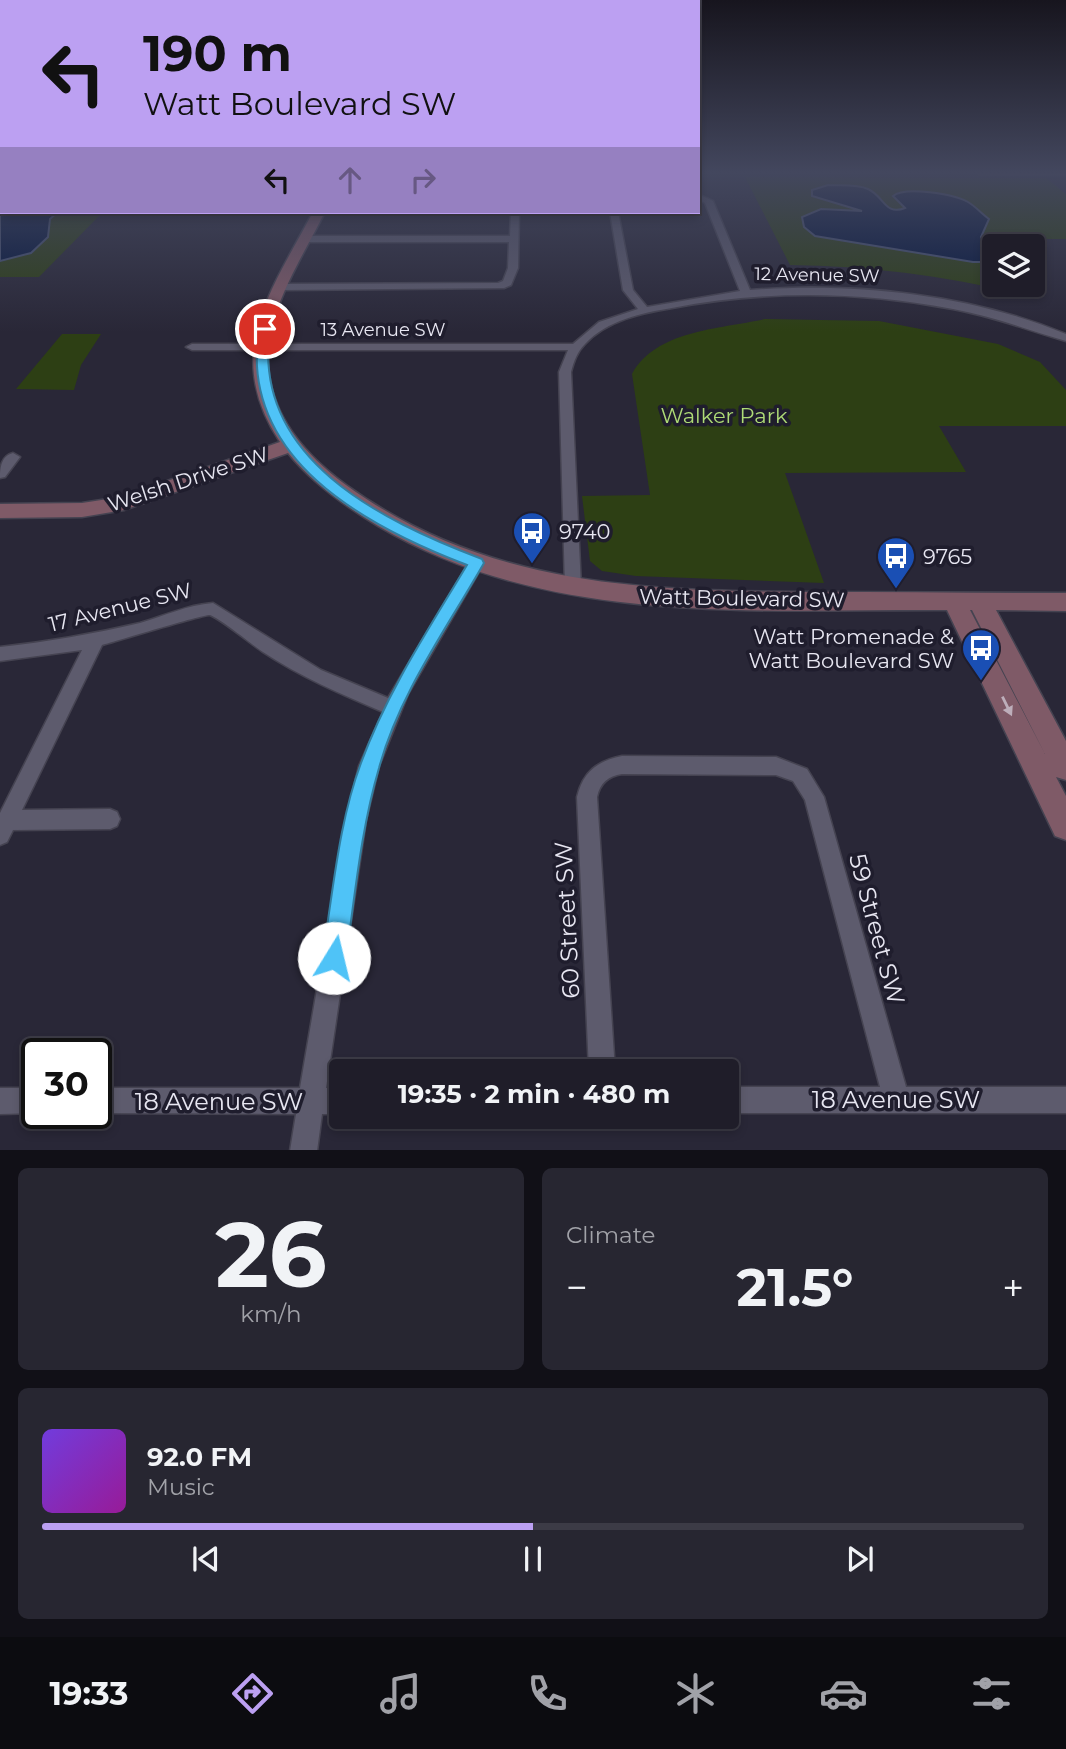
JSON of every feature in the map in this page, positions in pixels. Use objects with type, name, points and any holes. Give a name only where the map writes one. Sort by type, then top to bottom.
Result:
[{"type":"street","name":"Watt Boulevard SW","points":[[313,225],[268,320],[261,347],[261,371],[267,400],[291,445],[316,472],[378,519],[433,546],[477,563],[573,587],[689,600],[1066,602]]},
{"type":"street","points":[[283,287],[500,286],[507,283],[512,273],[515,225]]},
{"type":"street","points":[[616,225],[628,290],[644,310]]},
{"type":"street","points":[[714,225],[745,291]]},
{"type":"street","points":[[306,239],[514,239]]},
{"type":"street","name":"12 Avenue SW","points":[[575,347],[606,323],[644,310],[745,291],[851,291],[892,295],[999,315],[1066,338]]},
{"type":"street","name":"13 Avenue SW","points":[[191,347],[575,347]]},
{"type":"street","points":[[573,587],[565,381],[567,361],[575,347]]},
{"type":"street","name":"Welsh Drive SW","points":[[0,511],[82,510],[124,503],[291,445]]},
{"type":"street","points":[[0,474],[13,457]]},
{"type":"street","points":[[303,1150],[361,794],[393,708],[477,563]]},
{"type":"street","points":[[967,601],[1066,768]]},
{"type":"street","points":[[967,601],[1066,825]]},
{"type":"street","name":"17 Avenue SW","points":[[0,654],[95,641],[198,610],[213,609],[315,675],[393,708]]},
{"type":"street","points":[[95,641],[4,827],[110,820]]},
{"type":"street","name":"60 Street SW","points":[[600,1059],[587,797],[591,782],[602,771],[622,765],[776,766],[800,775]]},
{"type":"street","name":"59 Street SW","points":[[800,775],[814,797],[896,1099]]},
{"type":"street","name":"18 Avenue SW","points":[[739,1100],[1066,1100]]},
{"type":"street","points":[[0,1101],[21,1101]]},
{"type":"street","name":"18 Avenue SW","points":[[112,1101],[329,1101]]},
{"type":"green space","points":[[0,225],[91,225],[39,277],[0,277]]},
{"type":"green space","points":[[769,225],[1066,225],[1066,239],[1045,239],[1045,234],[982,234],[982,285],[850,267],[790,265]]},
{"type":"green space","name":"Walker Park","points":[[765,319],[879,321],[998,344],[1040,362],[1066,390],[1066,426],[939,426],[966,472],[785,473],[824,583],[636,576],[602,571],[590,561],[582,496],[650,495],[632,374],[643,359],[673,340],[709,329]]},
{"type":"green space","points":[[62,334],[101,334],[81,365],[74,390],[16,389]]},
{"type":"water","points":[[0,225],[49,225],[48,237],[31,253],[0,261]]},
{"type":"water","points":[[804,225],[986,225],[981,237],[982,262],[815,236]]},
{"type":"place","name":"9740","points":[[532,565]]},
{"type":"place","name":"9765","points":[[896,590]]},
{"type":"place","name":"Watt Promenade & Watt Boulevard SW","points":[[981,682]]},
{"type":"route","points":[[265,329],[260,359],[267,400],[284,436],[304,460],[343,494],[378,519],[433,546],[477,563],[400,692],[369,765],[356,820],[334,958]]}]
